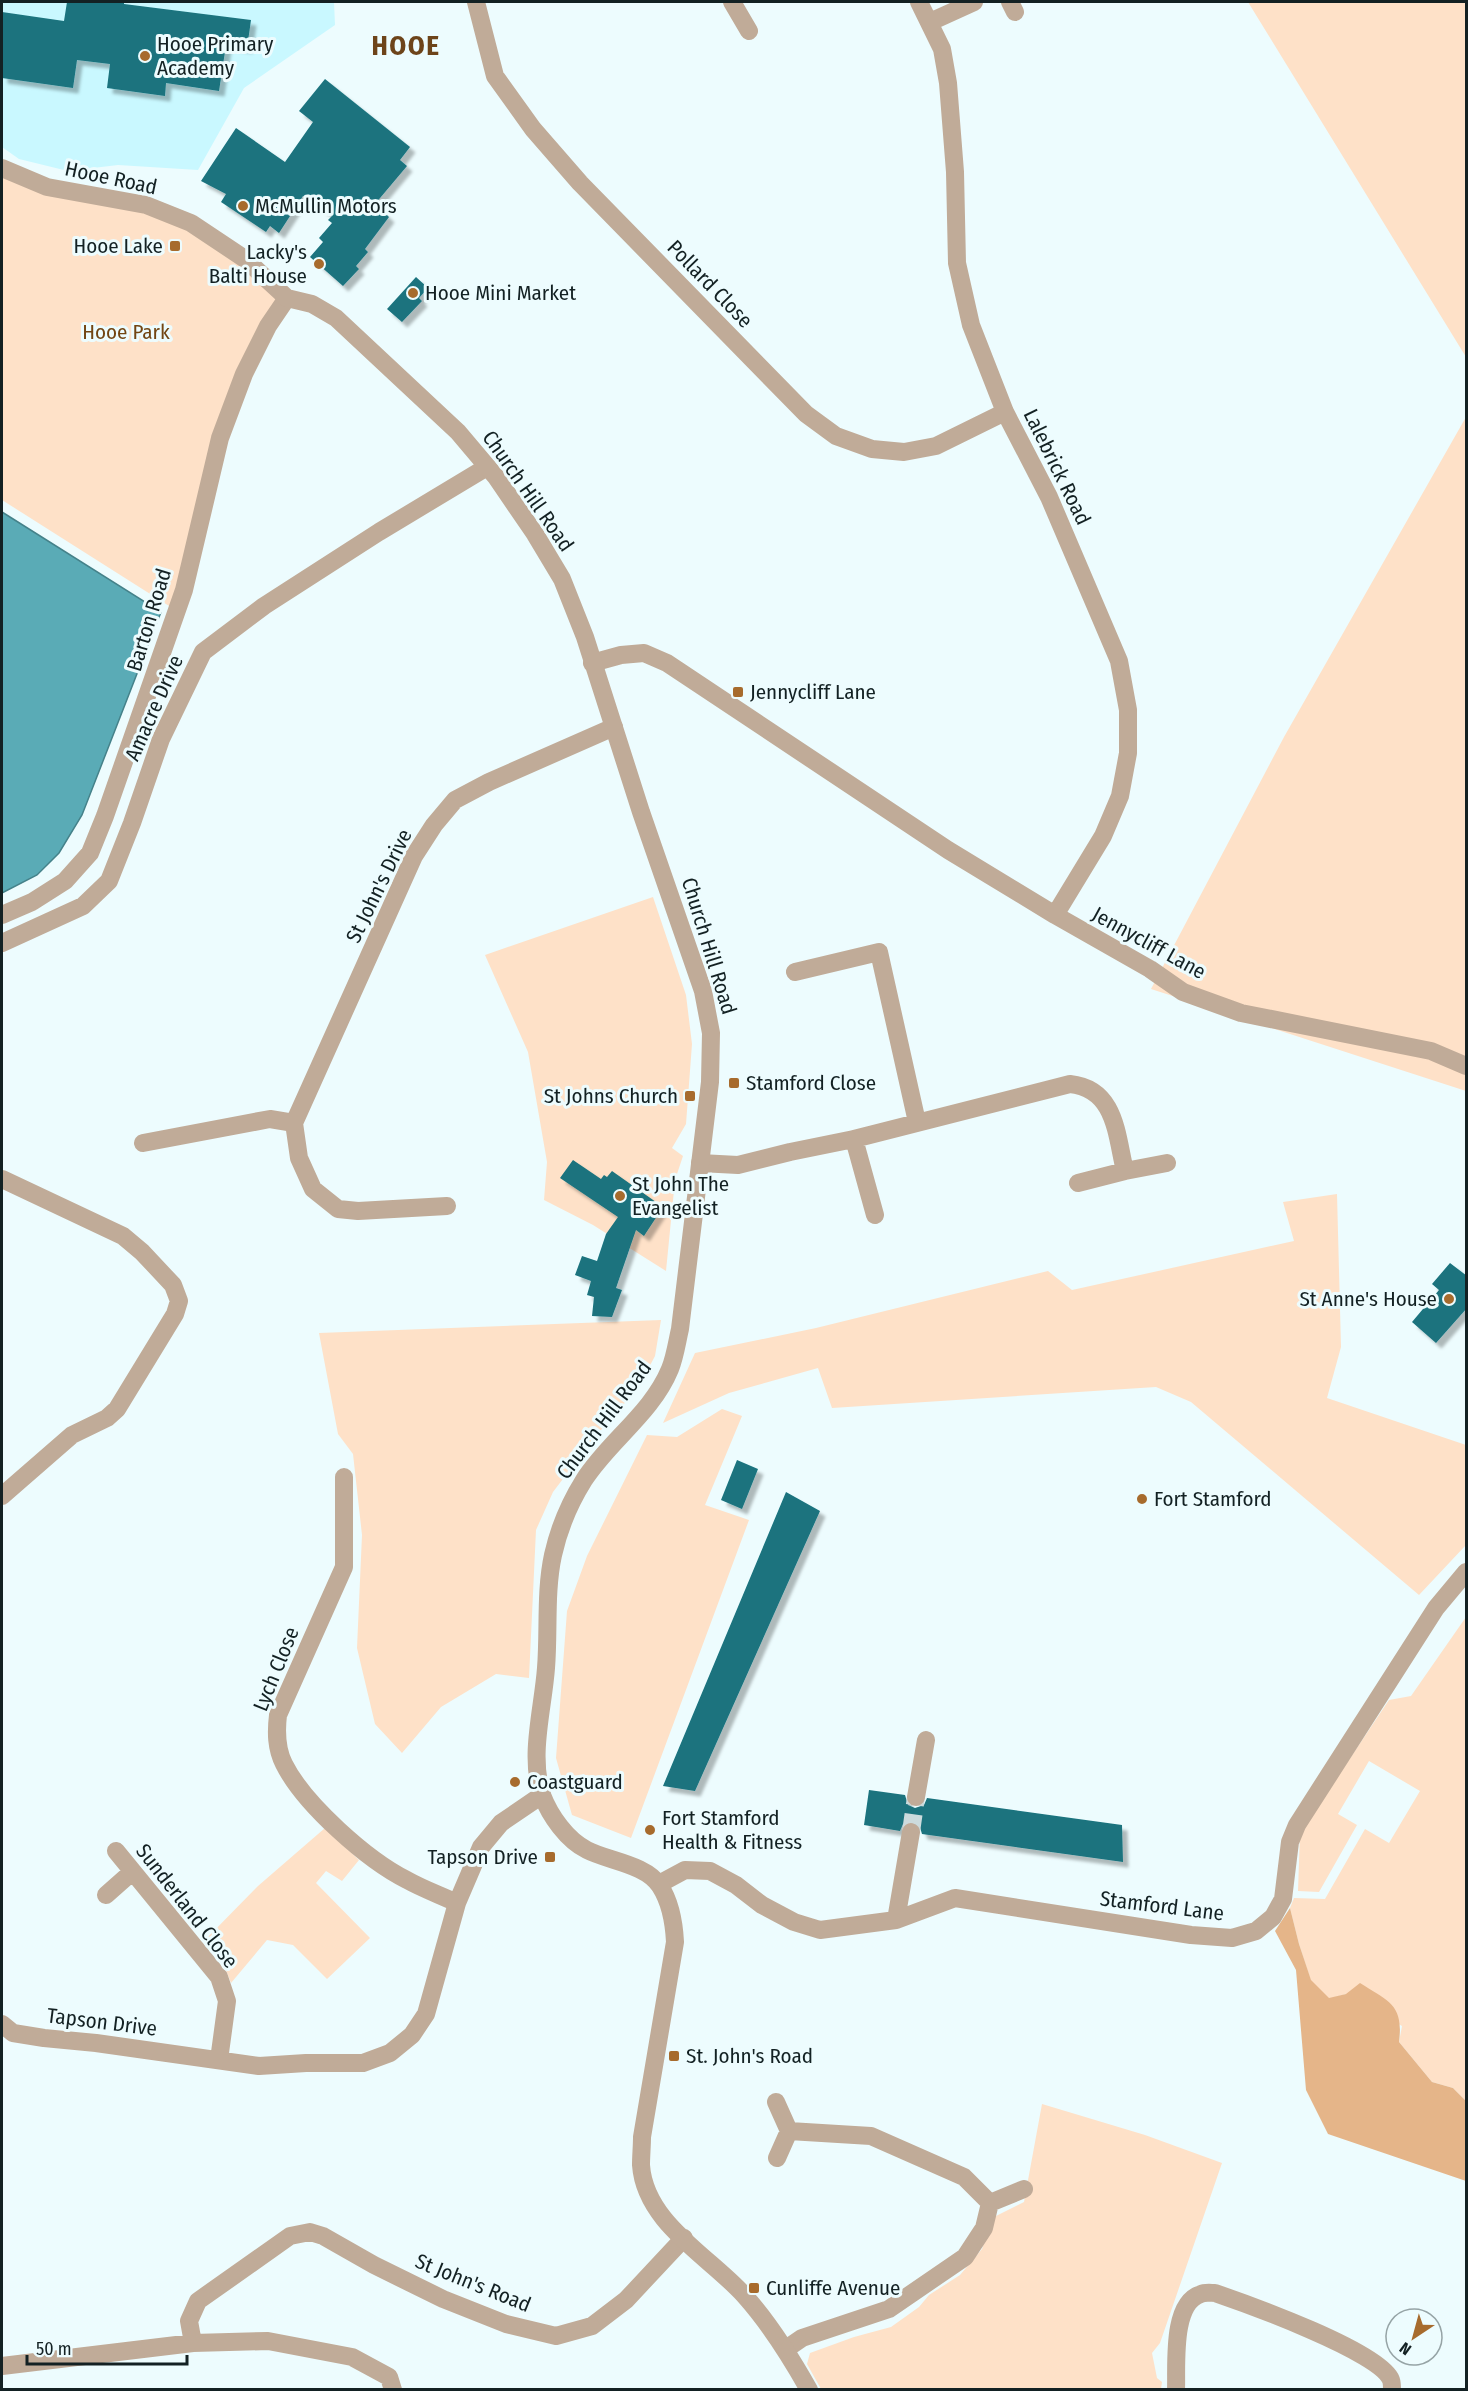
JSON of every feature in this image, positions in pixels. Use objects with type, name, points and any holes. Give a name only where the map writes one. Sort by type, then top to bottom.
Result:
[{"type":"street","name":"Pollard Close","points":[[476,2],[495,76],[533,129],[580,183],[806,414],[836,436],[872,449],[904,452],[936,446],[1005,412]]},
{"type":"street","points":[[734,2],[749,31]]},
{"type":"street","name":"Lalebrick Road","points":[[919,2],[942,50],[948,83],[955,172],[957,263],[971,326],[1005,412],[1049,497],[1119,661],[1128,710],[1128,753],[1120,796],[1103,836],[1055,915]]},
{"type":"street","points":[[930,22],[974,2]]},
{"type":"street","name":"Hooe Road","points":[[2,171],[47,187],[146,205],[191,223],[245,258],[287,298],[312,304],[336,318],[356,336]]},
{"type":"street","name":"Barton Road","points":[[2,915],[33,902],[65,881],[90,853],[112,799],[183,590],[220,438],[244,374],[268,326],[287,298]]},
{"type":"street","name":"Church Hill Road","points":[[356,336],[458,432],[487,467],[535,534],[562,579],[585,637],[703,991],[711,1034],[710,1082],[680,1329],[670,1369],[652,1401],[585,1478],[563,1517],[553,1557],[549,1586],[546,1668],[538,1738],[538,1774],[542,1795],[554,1819],[586,1850],[642,1872],[659,1884]]},
{"type":"street","name":"Amacre Drive","points":[[2,943],[83,906],[109,881],[161,739],[203,652],[264,606],[379,532],[487,467]]},
{"type":"street","name":"Jennycliff Lane","points":[[592,663],[621,655],[644,653],[667,663],[948,850],[1150,969],[1184,992],[1241,1013],[1431,1051],[1467,1066]]},
{"type":"street","name":"St John's Drive","points":[[294,1123],[414,856],[434,825],[455,800],[489,782],[614,727]]},
{"type":"street","points":[[795,972],[879,952],[917,1122]]},
{"type":"street","points":[[700,1163],[738,1165],[854,1139],[1070,1084],[1085,1086],[1102,1097],[1111,1112],[1125,1171]]},
{"type":"street","points":[[143,1143],[270,1119],[294,1123],[299,1158],[313,1189],[338,1209],[358,1211],[447,1206]]},
{"type":"street","points":[[854,1139],[875,1215]]},
{"type":"street","points":[[1078,1183],[1167,1163]]},
{"type":"street","points":[[2,1179],[103,1224],[123,1236],[161,1271],[172,1285],[178,1300],[175,1314],[117,1409],[107,1418],[72,1436],[2,1494]]},
{"type":"street","name":"Lych Close","points":[[344,1477],[344,1568],[278,1715],[276,1737],[284,1764],[306,1798],[352,1842],[405,1880],[457,1903]]},
{"type":"street","name":"Stamford Lane","points":[[659,1884],[685,1870],[710,1871],[794,1923],[820,1930],[896,1920],[955,1898],[1191,1935],[1232,1938],[1256,1931],[1273,1917],[1283,1899],[1290,1842],[1297,1826],[1436,1608],[1467,1572]]},
{"type":"street","points":[[916,1797],[926,1740]]},
{"type":"street","name":"Tapson Drive","points":[[2,2024],[14,2033],[44,2038],[259,2066],[363,2063],[390,2053],[412,2036],[426,2014],[457,1903],[481,1847],[501,1823],[542,1795]]},
{"type":"street","points":[[896,1920],[911,1832]]},
{"type":"street","name":"Sunderland Close","points":[[116,1851],[219,1977],[227,2001],[219,2060]]},
{"type":"street","points":[[106,1895],[132,1872]]},
{"type":"street","points":[[659,1884],[674,1916],[675,1942],[642,2137],[641,2167],[653,2204],[665,2222],[743,2294],[786,2349],[809,2390]]},
{"type":"street","points":[[776,2102],[789,2131],[777,2158]]},
{"type":"street","points":[[789,2131],[871,2136],[964,2177],[990,2203]]},
{"type":"street","points":[[990,2203],[1024,2190]]},
{"type":"street","points":[[786,2349],[802,2338],[889,2310],[965,2257],[984,2228],[990,2203]]},
{"type":"street","name":"St John's Road","points":[[194,2343],[189,2321],[198,2301],[290,2236],[310,2232],[323,2236],[442,2299],[506,2324],[556,2336],[592,2326],[626,2300],[684,2238]]},
{"type":"street","points":[[1176,2390],[1178,2331],[1187,2305],[1200,2294],[1215,2293],[1308,2327],[1352,2351],[1380,2368],[1391,2379],[1392,2390]]},
{"type":"street","points":[[2,2366],[194,2343],[268,2341],[352,2356],[389,2377],[393,2390]]},
{"type":"shaded area","name":"Hooe Primary Academy","points":[[2,2],[334,2],[335,25],[244,88],[198,170],[118,165],[68,171],[19,159],[2,147]]},
{"type":"shaded area","points":[[2,512],[161,612],[82,815],[59,853],[37,875],[2,893]]},
{"type":"shaded area","points":[[1290,1908],[1311,1980],[1329,1998],[1346,1994],[1360,1983],[1386,2000],[1392,2005],[1399,2019],[1399,2042],[1432,2082],[1453,2088],[1466,2101],[1466,2181],[1328,2134],[1306,2090],[1296,1970],[1275,1931]]},
{"type":"green space","points":[[1248,2],[1466,2],[1466,357]]},
{"type":"green space","name":"Hooe Park","points":[[2,175],[191,223],[287,298],[244,374],[177,611],[2,500]]},
{"type":"green space","points":[[1466,417],[1466,1091],[1151,989],[1284,737]]},
{"type":"green space","points":[[653,897],[686,995],[692,1044],[686,1124],[672,1148],[683,1156],[675,1180],[666,1271],[593,1225],[544,1200],[547,1162],[528,1052],[485,955]]},
{"type":"green space","points":[[1337,1194],[1341,1347],[1327,1398],[1466,1445],[1466,1545],[1419,1595],[1191,1402],[1156,1387],[832,1408],[818,1368],[729,1393],[663,1423],[695,1353],[816,1328],[1048,1271],[1072,1290],[1294,1241],[1283,1202]]},
{"type":"green space","points":[[661,1320],[655,1356],[638,1388],[594,1438],[553,1492],[536,1530],[529,1678],[496,1674],[441,1707],[402,1753],[375,1724],[357,1648],[362,1535],[353,1454],[338,1434],[319,1333]]},
{"type":"green space","points":[[722,1409],[742,1416],[705,1505],[749,1520],[631,1838],[572,1815],[556,1758],[567,1611],[587,1556],[647,1435],[677,1437]]},
{"type":"green space","points":[[1466,1617],[1466,2101],[1453,2088],[1432,2082],[1399,2042],[1402,2026],[1346,1994],[1329,1999],[1311,1981],[1290,1908],[1294,1898],[1325,1899],[1365,1829],[1389,1843],[1420,1791],[1369,1761],[1338,1814],[1357,1825],[1319,1892],[1298,1891],[1300,1833],[1389,1700],[1411,1696]]},
{"type":"green space","points":[[325,1828],[359,1860],[342,1881],[326,1871],[316,1883],[370,1938],[327,1979],[293,1945],[267,1940],[231,1983],[224,1965],[205,1940],[258,1886]]},
{"type":"green space","points":[[1042,2104],[1145,2135],[1222,2163],[1160,2343],[1152,2353],[1157,2378],[1162,2382],[1161,2389],[821,2389],[807,2364],[810,2353],[891,2327],[919,2307],[929,2295],[960,2275],[982,2249],[990,2224],[996,2216],[1024,2202]]},
{"type":"building","points":[[67,2],[124,2],[124,4],[251,20],[247,48],[226,45],[219,91],[166,83],[165,96],[107,88],[110,64],[77,60],[73,88],[2,78],[2,12],[64,21]]},
{"type":"building","points":[[325,79],[410,147],[400,160],[407,166],[375,204],[389,217],[365,249],[368,252],[356,266],[359,269],[343,286],[310,257],[323,242],[319,238],[332,223],[328,220],[332,216],[303,196],[279,233],[270,226],[266,232],[221,202],[226,194],[201,181],[236,128],[285,162],[313,122],[299,111]]},
{"type":"building","points":[[416,277],[428,288],[419,298],[422,301],[402,322],[387,309]]},
{"type":"building","points":[[573,1160],[601,1179],[604,1175],[607,1177],[612,1171],[663,1207],[644,1236],[636,1230],[616,1288],[622,1290],[612,1317],[592,1316],[594,1297],[587,1295],[591,1281],[575,1275],[582,1256],[597,1261],[606,1234],[618,1217],[560,1178]]},
{"type":"building","name":"St Anne's House","points":[[1450,1263],[1467,1276],[1467,1308],[1436,1343],[1412,1322],[1439,1290],[1432,1284]]},
{"type":"building","points":[[737,1460],[758,1469],[742,1509],[721,1500]]},
{"type":"building","points":[[786,1492],[820,1511],[695,1791],[663,1786]]},
{"type":"building","points":[[869,1790],[905,1795],[908,1805],[915,1808],[924,1805],[927,1798],[1122,1825],[1123,1862],[922,1834],[919,1824],[912,1821],[903,1824],[900,1831],[864,1825]]},
{"type":"tunnel","points":[[911,1832],[916,1797]]},
{"type":"place","name":"Hooe Primary Academy","points":[[145,56]]},
{"type":"place","name":"McMullin Motors","points":[[243,206]]},
{"type":"place","name":"Hooe Lake","points":[[175,246]]},
{"type":"place","name":"Lacky's Balti House","points":[[319,264]]},
{"type":"place","name":"Hooe Mini Market","points":[[413,293]]},
{"type":"place","name":"Jennycliff Lane","points":[[738,692]]},
{"type":"place","name":"Stamford Close","points":[[734,1083]]},
{"type":"place","name":"St Johns Church","points":[[690,1096]]},
{"type":"place","name":"St John The Evangelist","points":[[620,1196]]},
{"type":"place","name":"St Anne's House","points":[[1449,1299]]},
{"type":"place","name":"Fort Stamford","points":[[1142,1499]]},
{"type":"place","name":"Coastguard","points":[[515,1782]]},
{"type":"place","name":"Fort Stamford Health & Fitness","points":[[650,1830]]},
{"type":"place","name":"Tapson Drive","points":[[550,1857]]},
{"type":"place","name":"St. John's Road","points":[[674,2056]]},
{"type":"place","name":"Cunliffe Avenue","points":[[754,2288]]},
{"type":"district","name":"HOOE","points":[[406,46]]}]
